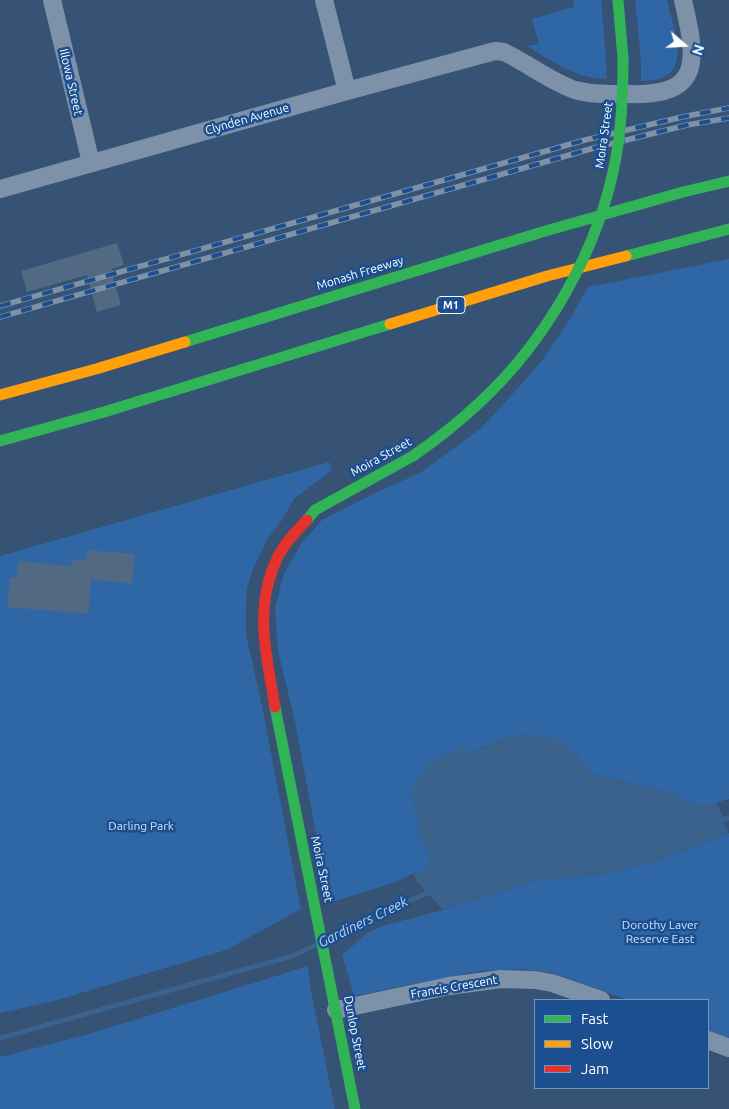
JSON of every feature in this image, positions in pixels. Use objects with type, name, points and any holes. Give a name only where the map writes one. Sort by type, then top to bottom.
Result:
[{"type":"main road","name":"Moira Street","points":[[327,963],[277,720],[262,629],[264,598],[275,562],[293,535],[315,510],[355,486],[413,456],[454,427],[503,380],[541,332],[575,277],[596,228],[609,189],[622,111],[624,60],[618,0]]},
{"type":"main road","name":"Monash Freeway","points":[[0,395],[96,369],[542,232],[729,181]]},
{"type":"main road","name":"M1","points":[[0,442],[114,409],[547,276],[729,230]]},
{"type":"main road","name":"Dunlop Street","points":[[327,963],[355,1109]]},
{"type":"street","name":"Illowa Street","points":[[52,0],[91,163]]},
{"type":"street","points":[[324,0],[347,91]]},
{"type":"street","name":"Clynden Avenue","points":[[0,189],[495,51],[508,53],[580,91],[643,95],[665,92],[682,81],[689,71],[693,58],[691,35],[683,0]]},
{"type":"street","name":"Francis Crescent","points":[[336,1010],[449,986],[502,979],[535,980],[552,983],[598,999]]},
{"type":"street","points":[[709,1040],[729,1048]]},
{"type":"green space","points":[[573,0],[601,0],[607,79],[584,76],[574,72],[527,46],[539,44],[532,19],[574,7]]},
{"type":"green space","points":[[635,0],[667,0],[678,53],[676,64],[670,73],[658,79],[641,81],[641,60]]},
{"type":"green space","points":[[729,259],[729,799],[701,807],[664,791],[589,773],[576,752],[529,734],[508,737],[472,753],[410,796],[419,818],[418,831],[430,860],[428,870],[414,873],[396,882],[329,903],[294,717],[278,651],[275,609],[283,576],[301,544],[322,520],[420,473],[481,428],[544,358],[565,327],[588,287]]},
{"type":"green space","name":"Darling Park","points":[[329,462],[332,470],[294,499],[282,520],[268,538],[254,567],[247,588],[246,634],[261,701],[301,909],[226,950],[54,1001],[0,1013],[0,556]]},
{"type":"green space","name":"Dorothy Laver Reserve East","points":[[729,833],[729,1038],[709,1030],[709,999],[625,999],[553,973],[522,969],[479,971],[354,996],[342,955],[366,934],[382,926],[443,910],[537,880],[597,875],[651,863]]},
{"type":"green space","points":[[308,966],[310,986],[335,1109],[0,1109],[0,1057],[89,1034]]},
{"type":"shaded area","points":[[529,734],[553,738],[576,752],[589,773],[664,791],[701,807],[717,802],[728,833],[651,863],[597,875],[537,880],[443,910],[417,882],[413,873],[428,870],[430,860],[418,831],[419,818],[410,796],[417,781],[429,763],[462,747],[472,753],[508,737]]},
{"type":"building","points":[[117,243],[124,265],[111,269],[121,305],[97,312],[87,275],[27,292],[21,271]]},
{"type":"building","points":[[87,550],[135,554],[132,584],[91,579],[88,614],[7,607],[10,577],[17,578],[18,561],[72,566],[72,559],[86,560]]},
{"type":"waterway","name":"Gardiners Creek","points":[[718,820],[729,818]]},
{"type":"waterway","name":"Gardiners Creek","points":[[328,939],[431,891]]},
{"type":"waterway","name":"Gardiners Creek","points":[[0,1038],[292,956],[316,945]]},
{"type":"railway","points":[[0,306],[585,140],[729,108]]},
{"type":"railway","points":[[0,317],[594,148],[687,125],[729,118]]},
{"type":"traffic: fast","points":[[618,0],[623,59]]},
{"type":"traffic: fast","points":[[413,456],[463,418],[503,379],[547,323],[583,259],[597,225],[616,157],[620,133],[623,59]]},
{"type":"traffic: fast","points":[[185,342],[542,232],[729,181]]},
{"type":"traffic: fast","points":[[626,256],[729,229]]},
{"type":"traffic: fast","points":[[0,441],[104,412],[390,324]]},
{"type":"traffic: fast","points":[[307,520],[315,510],[413,456]]},
{"type":"traffic: fast","points":[[275,707],[355,1109]]},
{"type":"traffic: slow","points":[[390,324],[547,276],[626,256]]},
{"type":"traffic: slow","points":[[0,395],[185,342]]},
{"type":"traffic: jam","points":[[275,707],[264,635],[265,599],[269,581],[281,551],[307,520]]}]
